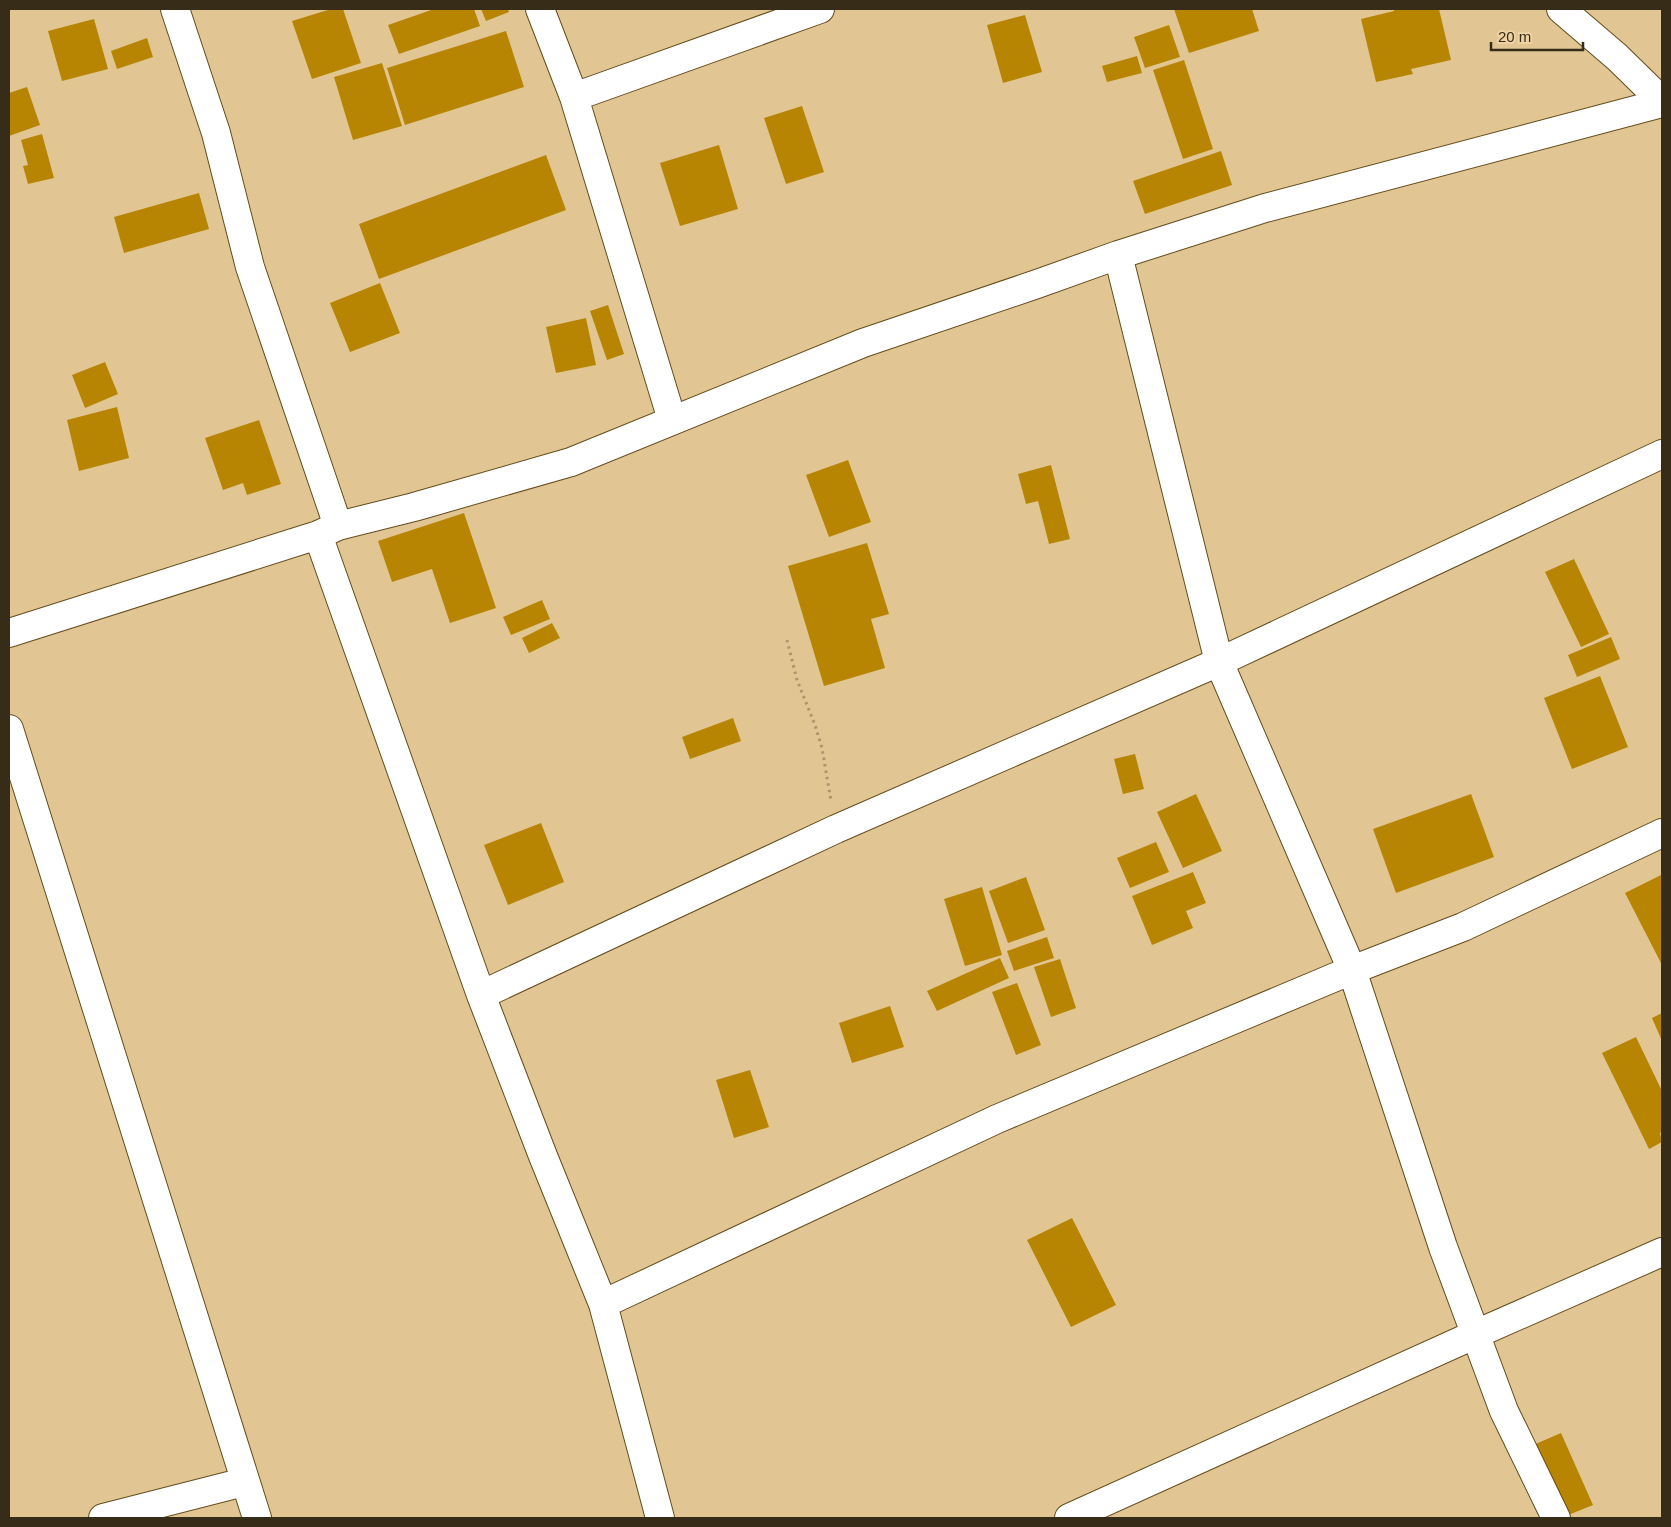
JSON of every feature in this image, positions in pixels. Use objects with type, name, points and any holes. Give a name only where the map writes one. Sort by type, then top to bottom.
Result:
[{"type":"street","points":[[175,9],[216,133],[250,267],[328,531],[481,995],[603,1304],[660,1518]]},
{"type":"street","points":[[540,9],[574,97],[672,420]]},
{"type":"street","points":[[574,97],[820,9]]},
{"type":"street","points":[[9,633],[328,531],[571,462],[863,343],[1118,255],[1265,208],[1662,102],[1617,56],[1562,9]]},
{"type":"street","points":[[1118,255],[1220,662],[1352,970],[1443,1247],[1504,1411],[1556,1518]]},
{"type":"street","points":[[481,995],[836,829],[1220,662],[1662,454]]},
{"type":"street","points":[[9,729],[244,1482],[257,1518]]},
{"type":"street","points":[[603,1304],[997,1119],[1352,970],[1463,927],[1662,833]]},
{"type":"street","points":[[1069,1518],[1662,1252]]},
{"type":"street","points":[[103,1518],[244,1482]]},
{"type":"path","points":[[787,640],[796,680],[815,725],[822,748],[836,829]]},
{"type":"building","points":[[331,9],[343,9],[361,63],[312,79],[292,21]]},
{"type":"building","points":[[434,9],[474,9],[480,26],[399,54],[388,25]]},
{"type":"building","points":[[481,9],[508,9],[509,12],[486,21]]},
{"type":"building","points":[[1174,9],[1252,9],[1259,31],[1189,53]]},
{"type":"building","points":[[1394,9],[1439,9],[1451,60],[1411,69],[1413,74],[1376,82],[1361,19],[1394,11]]},
{"type":"building","points":[[1025,15],[1042,72],[1003,83],[987,25]]},
{"type":"building","points":[[94,19],[108,69],[62,81],[48,31]]},
{"type":"building","points":[[1169,25],[1180,57],[1145,68],[1134,37]]},
{"type":"building","points":[[506,31],[524,87],[405,125],[387,68]]},
{"type":"building","points":[[147,38],[153,57],[117,69],[111,51]]},
{"type":"building","points":[[1137,56],[1142,73],[1107,82],[1102,66]]},
{"type":"building","points":[[1184,60],[1213,149],[1183,159],[1153,70]]},
{"type":"building","points":[[382,63],[402,126],[353,140],[334,77]]},
{"type":"building","points":[[27,87],[40,125],[9,136],[9,93]]},
{"type":"building","points":[[802,106],[824,172],[786,184],[764,118]]},
{"type":"building","points":[[42,134],[54,178],[28,184],[23,166],[28,165],[21,140]]},
{"type":"building","points":[[719,145],[738,209],[680,226],[660,163]]},
{"type":"building","points":[[1221,151],[1232,185],[1145,214],[1133,181]]},
{"type":"building","points":[[546,155],[566,210],[379,279],[359,224]]},
{"type":"building","points":[[199,193],[209,229],[124,253],[114,217]]},
{"type":"building","points":[[380,283],[400,333],[350,352],[330,303]]},
{"type":"building","points":[[608,305],[624,354],[607,360],[590,311]]},
{"type":"building","points":[[586,318],[596,365],[556,373],[546,327]]},
{"type":"building","points":[[105,362],[118,394],[85,408],[72,375]]},
{"type":"building","points":[[117,407],[129,458],[79,471],[67,420]]},
{"type":"building","points":[[259,420],[281,484],[247,495],[243,483],[223,490],[205,438]]},
{"type":"building","points":[[848,460],[871,522],[829,537],[806,475]]},
{"type":"building","points":[[1051,465],[1070,539],[1049,544],[1038,501],[1026,504],[1018,474]]},
{"type":"building","points":[[464,513],[496,608],[450,623],[432,569],[392,582],[378,541]]},
{"type":"building","points":[[867,543],[889,614],[871,619],[885,668],[824,686],[788,566]]},
{"type":"building","points":[[1574,559],[1609,634],[1581,647],[1545,572]]},
{"type":"building","points":[[542,600],[550,619],[511,635],[503,617]]},
{"type":"building","points":[[552,623],[560,638],[529,653],[522,638]]},
{"type":"building","points":[[1611,637],[1620,659],[1577,677],[1568,655]]},
{"type":"building","points":[[1600,676],[1628,747],[1572,769],[1544,698]]},
{"type":"building","points":[[733,718],[741,741],[690,759],[682,737]]},
{"type":"building","points":[[1135,754],[1144,789],[1123,794],[1114,759]]},
{"type":"building","points":[[1196,794],[1222,851],[1183,868],[1157,812]]},
{"type":"building","points":[[1471,794],[1494,857],[1396,893],[1373,829]]},
{"type":"building","points":[[541,823],[564,882],[508,905],[484,845]]},
{"type":"building","points":[[1156,842],[1169,872],[1130,888],[1117,858]]},
{"type":"building","points":[[1193,872],[1206,903],[1186,911],[1193,928],[1152,945],[1132,896]]},
{"type":"building","points":[[1661,875],[1662,878],[1662,965],[1625,893]]},
{"type":"building","points":[[1026,877],[1045,930],[1008,943],[989,891]]},
{"type":"building","points":[[982,887],[1002,955],[965,966],[944,899]]},
{"type":"building","points":[[1047,937],[1054,958],[1014,971],[1007,951]]},
{"type":"building","points":[[1000,958],[1009,978],[937,1011],[927,991]]},
{"type":"building","points":[[1060,959],[1076,1008],[1051,1017],[1034,967]]},
{"type":"building","points":[[1017,983],[1041,1045],[1016,1055],[992,992]]},
{"type":"building","points":[[890,1006],[904,1047],[852,1063],[839,1023]]},
{"type":"building","points":[[1662,1013],[1662,1041],[1652,1018]]},
{"type":"building","points":[[1636,1037],[1662,1091],[1662,1132],[1660,1133],[1662,1142],[1649,1149],[1602,1053]]},
{"type":"building","points":[[750,1070],[769,1127],[734,1138],[716,1080]]},
{"type":"building","points":[[1072,1218],[1116,1305],[1071,1327],[1027,1240]]},
{"type":"building","points":[[1561,1433],[1593,1505],[1561,1518],[1515,1453]]}]
